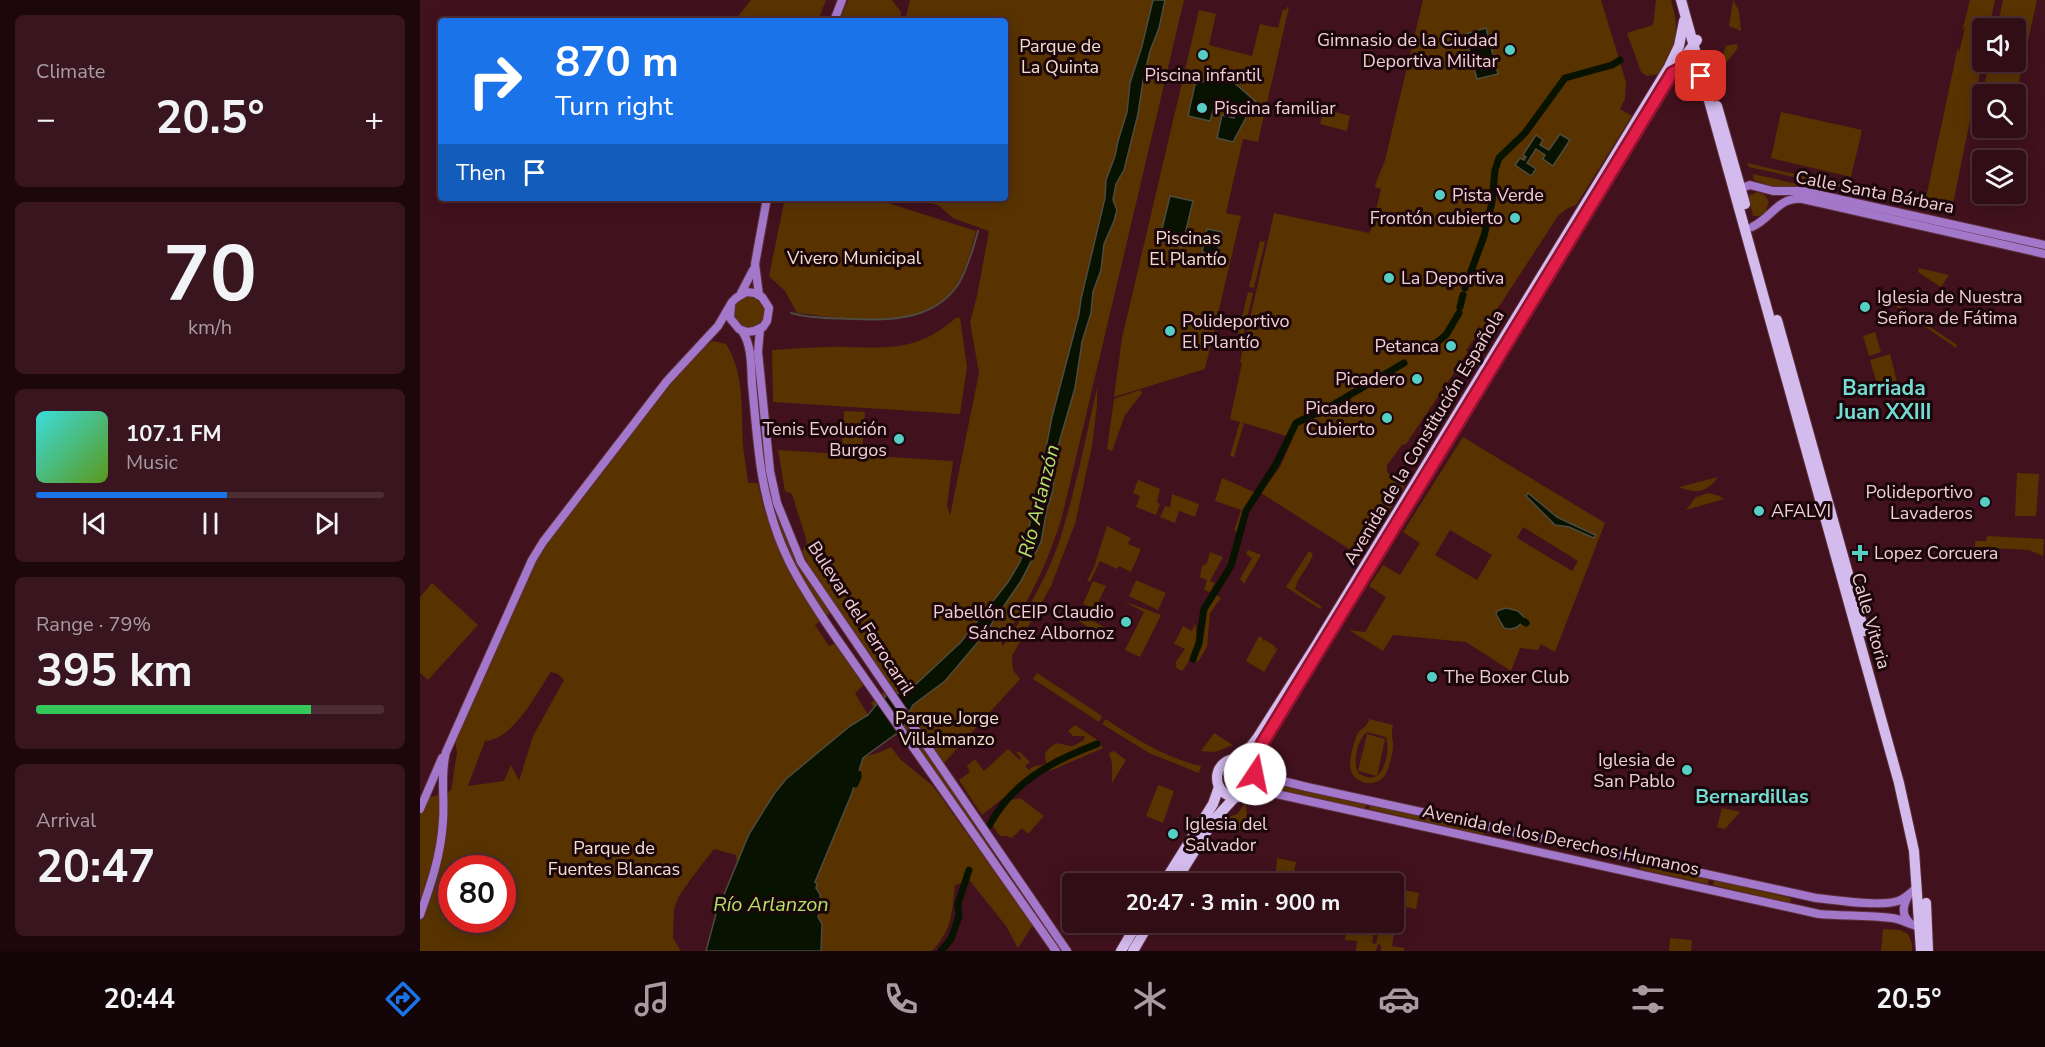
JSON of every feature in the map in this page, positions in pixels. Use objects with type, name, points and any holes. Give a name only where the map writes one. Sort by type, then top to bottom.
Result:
[{"type":"highway","name":"Calle Vitoria","points":[[1681,0],[1741,188],[1906,783],[1917,831],[1919,926],[1928,951]]},
{"type":"highway","name":"Calle Vitoria","points":[[1688,0],[1694,40]]},
{"type":"highway","points":[[1674,69],[1684,12]]},
{"type":"highway","points":[[1674,69],[1694,40]]},
{"type":"highway","name":"Calle Vitoria","points":[[1701,60],[1701,76],[1896,770],[1910,831],[1917,887],[1921,951]]},
{"type":"highway","points":[[1674,69],[1701,60]]},
{"type":"highway","points":[[1674,69],[1701,76]]},
{"type":"highway","name":"Avenida de la Constitución Española","points":[[1234,758],[1258,737],[1674,69]]},
{"type":"highway","name":"Avenida de la Constitución Española","points":[[1254,770],[1258,750],[1674,69]]},
{"type":"highway","points":[[1181,873],[1213,821],[1235,797],[1247,793],[1254,784],[1254,770],[1244,760],[1234,758],[1226,761],[1218,769],[1216,777],[1219,787],[1227,795],[1235,797]]},
{"type":"highway","points":[[1170,873],[1213,804],[1219,787]]},
{"type":"highway","points":[[1121,951],[1132,933]]},
{"type":"highway","points":[[1133,951],[1144,933]]},
{"type":"main road","points":[[835,18],[842,0]]},
{"type":"main road","points":[[1737,201],[1741,188],[1753,185],[1768,190],[1773,196],[1774,210],[1766,219],[1752,227]]},
{"type":"main road","name":"Calle Santa Bárbara","points":[[1768,190],[1802,190],[2045,244]]},
{"type":"main road","name":"Calle Santa Bárbara","points":[[1774,210],[1787,201],[1803,199],[2045,254]]},
{"type":"main road","points":[[420,809],[539,547],[667,381],[697,346],[713,332],[730,305],[741,293],[755,264],[766,201]]},
{"type":"main road","points":[[755,264],[759,295]]},
{"type":"main road","points":[[713,332],[740,330],[751,332],[760,329],[767,321],[769,310],[765,300],[752,292],[741,293]]},
{"type":"main road","points":[[730,305],[730,318],[740,330]]},
{"type":"main road","name":"Bulevar del Ferrocarril","points":[[760,329],[758,357],[770,471],[783,521],[801,562],[1067,951]]},
{"type":"main road","name":"Bulevar del Ferrocarril","points":[[740,330],[749,349],[761,473],[770,518],[787,561],[802,588],[1056,951]]},
{"type":"main road","points":[[420,915],[436,871],[441,848],[446,752]]},
{"type":"main road","name":"Avenida de los Derechos Humanos","points":[[1254,770],[1271,778],[1307,787],[1807,896],[1870,903],[1893,902],[1908,896]]},
{"type":"main road","points":[[430,783],[436,780],[443,786]]},
{"type":"main road","points":[[426,794],[443,786]]},
{"type":"main road","name":"Avenida de los Derechos Humanos","points":[[1247,793],[1272,793],[1798,910],[1819,914],[1890,917],[1919,926]]},
{"type":"main road","points":[[1917,887],[1908,896],[1904,913],[1906,919],[1919,926]]},
{"type":"main road","points":[[1869,917],[1870,903]]},
{"type":"green space","points":[[751,0],[826,0],[819,18],[736,18]]},
{"type":"green space","points":[[848,0],[892,0],[901,12],[900,18],[840,18]]},
{"type":"green space","points":[[910,0],[1184,0],[1062,517],[1036,582],[1001,643],[1003,646],[1027,610],[1041,585],[1058,545],[1075,487],[1097,388],[1092,446],[1075,524],[1051,586],[1012,656],[1013,670],[1020,679],[943,764],[910,727],[1036,917],[906,730],[895,736],[871,703],[891,686],[811,569],[802,552],[807,542],[792,494],[785,491],[778,450],[953,461],[947,505],[950,516],[979,373],[970,322],[989,231],[953,218],[938,205],[920,201],[1008,201],[1008,18],[906,18]]},
{"type":"green space","name":"La Deportiva","points":[[1423,0],[1601,0],[1626,82],[1625,99],[1620,109],[1632,116],[1576,205],[1566,209],[1558,216],[1500,305],[1466,350],[1468,352],[1406,444],[1402,445],[1387,465],[1387,472],[1404,487],[1360,556],[1261,493],[1280,467],[1293,438],[1244,423],[1234,457],[1230,456],[1240,422],[1230,419],[1242,363],[1240,362],[1274,213],[1369,233],[1371,230],[1381,189],[1375,187],[1385,160]]},
{"type":"green space","points":[[1656,0],[1671,0],[1676,21],[1676,38],[1674,47],[1659,74],[1647,76],[1641,72],[1627,33],[1653,25]]},
{"type":"green space","points":[[1733,0],[1739,11],[1741,31],[1729,26]]},
{"type":"green space","points":[[1970,0],[1995,0],[1991,18],[1972,18],[1972,72],[1980,72],[1978,84],[1972,84],[1972,111],[1951,213],[1924,207],[1958,47],[1959,53],[1965,27],[1962,31]]},
{"type":"green space","points":[[2003,0],[2037,0],[2026,49],[2026,18],[1999,18]]},
{"type":"green space","name":"Piscinas El Plantío","points":[[1289,7],[1258,142],[1243,139],[1226,213],[1241,216],[1205,369],[1114,397],[1122,338],[1199,10],[1216,14],[1209,45],[1252,56],[1260,24],[1278,28],[1283,9],[1286,10]]},
{"type":"green space","points":[[1738,45],[1737,49],[1720,71],[1719,65],[1726,46]]},
{"type":"green space","points":[[1366,54],[1388,59],[1385,69],[1364,64]]},
{"type":"green space","points":[[1987,72],[2021,72],[2018,84],[1985,84]]},
{"type":"green space","points":[[1324,109],[1350,116],[1347,131],[1320,124]]},
{"type":"green space","points":[[1781,112],[1862,130],[1851,177],[1771,158]]},
{"type":"green space","points":[[1747,163],[1854,188],[1853,190],[1749,167]]},
{"type":"green space","points":[[1753,174],[1828,191],[1828,193],[1796,187],[1777,188],[1754,180]]},
{"type":"green space","points":[[1757,192],[1765,195],[1769,202],[1765,213],[1753,216],[1748,196]]},
{"type":"green space","name":"Vivero Municipal","points":[[784,201],[881,201],[976,231],[967,263],[952,291],[936,304],[919,313],[899,318],[879,320],[837,318],[797,313],[785,291],[769,276]]},
{"type":"green space","points":[[1260,241],[1265,242],[1254,288],[1249,287]]},
{"type":"green space","points":[[1919,268],[1949,275],[1941,287],[1918,272]]},
{"type":"green space","points":[[1248,292],[1253,293],[1240,348],[1235,347]]},
{"type":"green space","points":[[1883,295],[1957,345],[1956,348],[1885,299]]},
{"type":"green space","points":[[749,296],[760,301],[765,312],[760,323],[749,328],[738,323],[733,312],[738,301]]},
{"type":"green space","points":[[956,318],[960,318],[967,367],[960,414],[773,402],[772,350],[905,345],[930,336]]},
{"type":"green space","points":[[1875,332],[1881,352],[1869,356],[1863,336]]},
{"type":"green space","name":"Parque de Fuentes Blancas","points":[[713,341],[726,344],[732,355],[739,380],[748,483],[758,483],[774,538],[790,572],[820,621],[815,625],[829,646],[836,643],[865,684],[855,693],[868,715],[850,726],[786,779],[760,815],[737,862],[736,855],[714,849],[679,896],[674,909],[673,938],[681,951],[420,951],[420,800],[451,791],[457,752],[455,741],[531,570],[553,535],[698,351]],"holes":[[[551,672],[558,674],[564,680],[533,736],[519,781],[511,765],[504,781],[468,786],[485,741],[505,733],[523,714]]]},
{"type":"green space","points":[[1890,354],[1898,386],[1879,391],[1870,360]]},
{"type":"green space","points":[[755,356],[773,503],[798,564],[830,613],[826,616],[796,569],[775,518],[763,458],[753,357]]},
{"type":"green space","points":[[1140,390],[1142,393],[1125,415],[1112,451],[1107,449],[1114,399]]},
{"type":"green space","points":[[844,411],[865,412],[862,451],[842,450]]},
{"type":"green space","points":[[1463,437],[1605,523],[1555,652],[1541,644],[1538,650],[1520,648],[1511,671],[1466,642],[1393,635],[1383,651],[1349,630],[1365,632],[1386,597],[1369,586],[1383,565],[1400,575],[1420,543],[1403,532]],"holes":[[[1523,527],[1578,561],[1572,571],[1517,538]],[[1450,530],[1492,555],[1477,580],[1435,555]]]},
{"type":"green space","points":[[2017,473],[2039,474],[2036,516],[2015,516]]},
{"type":"green space","points":[[1718,477],[1710,486],[1701,491],[1679,487]]},
{"type":"green space","points":[[1222,478],[1254,492],[1238,532],[1234,531],[1241,510],[1215,501]]},
{"type":"green space","points":[[1138,480],[1160,489],[1157,502],[1160,504],[1156,515],[1136,507],[1140,496],[1133,493]]},
{"type":"green space","points":[[1708,493],[1724,499],[1686,510],[1696,497]]},
{"type":"green space","points":[[1172,494],[1199,504],[1195,517],[1179,511],[1175,523],[1160,517],[1165,506],[1170,507]]},
{"type":"green space","points":[[1107,526],[1131,538],[1128,544],[1141,549],[1131,572],[1119,566],[1117,569],[1100,561],[1090,582],[1087,581],[1094,567]]},
{"type":"green space","points":[[1987,536],[2044,539],[2043,556],[2029,550],[1975,547],[1975,541],[1986,541]]},
{"type":"green space","points":[[1248,550],[1261,555],[1244,584],[1240,579],[1252,558],[1246,554]]},
{"type":"green space","points":[[1309,551],[1313,554],[1295,589],[1322,607],[1320,609],[1286,587]]},
{"type":"green space","points":[[1210,552],[1223,557],[1210,581],[1215,583],[1210,592],[1204,590],[1207,580],[1200,577],[1202,566],[1207,563]]},
{"type":"green space","points":[[1136,580],[1166,593],[1158,610],[1129,596]]},
{"type":"green space","points":[[1093,581],[1106,586],[1095,609],[1083,604]]},
{"type":"green space","points":[[432,583],[478,625],[428,680],[420,673],[420,597]]},
{"type":"green space","points":[[1214,594],[1221,598],[1210,613],[1207,647],[1198,662],[1194,660],[1200,647],[1204,611]]},
{"type":"green space","points":[[1123,601],[1161,615],[1140,657],[1125,650],[1144,612]]},
{"type":"green space","points":[[1074,610],[1109,630],[1104,639],[1071,615]]},
{"type":"green space","points":[[1195,623],[1195,648],[1182,671],[1175,667],[1177,664],[1175,663],[1185,649],[1174,644],[1183,626],[1192,631]]},
{"type":"green space","points":[[1259,636],[1263,641],[1275,646],[1275,649],[1278,648],[1264,672],[1246,661]]},
{"type":"green space","points":[[1037,673],[1102,716],[1099,722],[1033,679]]},
{"type":"green space","points":[[1106,719],[1151,747],[1188,763],[1201,766],[1199,773],[1149,753],[1102,724]]},
{"type":"green space","points":[[1369,719],[1393,725],[1393,750],[1383,777],[1378,781],[1366,783],[1355,777],[1350,765],[1352,749],[1358,733]],"holes":[[[1367,732],[1386,737],[1388,747],[1383,768],[1377,776],[1370,778],[1359,774],[1356,764],[1358,746]]]},
{"type":"green space","points":[[1075,725],[1096,739],[1103,748],[1050,771],[1048,768],[1054,764],[1098,745],[1095,742],[1056,758],[982,815],[959,780],[970,772],[967,766],[975,759],[984,771],[1008,749],[1021,761],[1020,756],[1016,753],[1019,751],[1030,762],[1025,766],[1029,770],[1046,763],[1045,753],[1055,744],[1073,746],[1084,740],[1085,736],[1073,736],[1068,731]]},
{"type":"green space","points":[[1214,733],[1233,745],[1215,752],[1201,751]]},
{"type":"green space","points":[[1367,734],[1385,739],[1377,776],[1358,771]]},
{"type":"green space","points":[[891,747],[900,759],[933,786],[1033,925],[1018,948],[1006,926],[970,881],[955,885],[952,913],[947,928],[944,936],[932,951],[821,951],[822,924],[818,917],[821,903],[816,879],[858,777],[863,757]]},
{"type":"green space","points":[[1114,751],[1126,760],[1112,783],[1112,763],[1109,753]]},
{"type":"green space","points":[[1276,784],[1366,804],[1365,809],[1275,789]]},
{"type":"green space","points":[[1158,785],[1174,791],[1163,823],[1146,816]]},
{"type":"green space","points":[[1020,798],[1044,816],[1028,834],[1022,828],[1012,838],[1000,836],[992,825],[1011,800]]},
{"type":"green space","points":[[1246,802],[1247,819],[1239,830],[1234,831],[1224,826],[1223,819],[1237,814]]},
{"type":"green space","points":[[1370,805],[1485,830],[1484,835],[1369,809]]},
{"type":"green space","points":[[1722,808],[1740,812],[1725,829],[1717,827]]},
{"type":"green space","points":[[1277,858],[1296,862],[1294,873],[1276,872]]},
{"type":"green space","points":[[1641,864],[1709,879],[1708,884],[1640,869]]},
{"type":"green space","points":[[1714,880],[1791,898],[1790,903],[1713,885]]},
{"type":"green space","points":[[1404,890],[1419,893],[1416,909],[1404,907]]},
{"type":"green space","points":[[1883,929],[1900,930],[1908,934],[1912,951],[1881,951]]},
{"type":"green space","points":[[1346,933],[1374,933],[1372,943],[1376,944],[1378,933],[1394,933],[1392,946],[1404,948],[1404,951],[1381,951],[1381,945],[1378,944],[1376,951],[1356,951],[1357,941],[1345,940]]},
{"type":"green space","points":[[1670,938],[1692,940],[1691,951],[1669,951]]},
{"type":"water","name":"Río Arlanzon","points":[[1153,0],[1165,0],[1159,28],[1150,51],[1124,170],[1116,184],[1113,200],[1117,210],[1104,244],[1101,270],[1093,292],[1091,313],[1082,342],[1075,388],[1057,450],[1053,490],[1041,542],[1021,581],[984,635],[945,681],[913,705],[904,728],[863,758],[852,793],[815,882],[821,904],[818,917],[822,924],[821,951],[706,951],[716,914],[749,834],[786,779],[850,726],[868,715],[877,704],[884,700],[886,695],[905,692],[913,687],[961,642],[1008,582],[1020,562],[1028,539],[1052,417],[1079,314],[1105,198],[1106,180],[1127,112],[1130,83]]},
{"type":"water","points":[[1486,28],[1498,74],[1477,79],[1465,34]]},
{"type":"water","name":"Piscina familiar","points":[[1221,77],[1230,79],[1255,101],[1233,142],[1217,138],[1222,115],[1234,118],[1235,111],[1224,105],[1215,104],[1210,121],[1188,116],[1195,84]]},
{"type":"water","points":[[1560,134],[1570,140],[1553,166],[1543,159],[1545,155],[1536,149],[1527,163],[1536,169],[1531,176],[1515,165],[1520,158],[1524,160],[1526,157],[1523,155],[1536,135],[1543,140],[1540,145],[1549,150]]},
{"type":"water","points":[[1170,196],[1193,201],[1182,247],[1159,241]]},
{"type":"water","points":[[1207,229],[1222,232],[1217,255],[1202,252]]},
{"type":"water","points":[[1528,493],[1557,517],[1596,535],[1594,538],[1569,527],[1555,525],[1526,496]]},
{"type":"water","points":[[1506,608],[1518,611],[1524,617],[1517,627],[1504,628],[1496,614],[1497,611]]},
{"type":"water","points":[[1236,766],[1244,769],[1247,777],[1244,785],[1236,788],[1228,785],[1225,777],[1228,769]]},
{"type":"waterway","points":[[1465,288],[1484,236],[1499,158],[1525,133],[1565,78],[1612,65],[1620,60]]},
{"type":"waterway","points":[[791,313],[823,318],[869,320],[899,318],[926,311],[949,295],[959,283],[968,264],[978,231]]},
{"type":"waterway","points":[[1460,307],[1463,295]]},
{"type":"waterway","points":[[1431,347],[1446,335],[1459,313]]},
{"type":"waterway","points":[[1193,659],[1199,643],[1204,609],[1231,566],[1246,511],[1276,464],[1296,423],[1331,406],[1404,363]]},
{"type":"waterway","points":[[989,826],[998,811],[1021,785],[1049,766],[1097,744]]},
{"type":"waterway","points":[[855,784],[858,774]]},
{"type":"waterway","points":[[941,951],[951,939],[959,916],[958,904],[969,870]]},
{"type":"place","name":"Gimnasio de la Ciudad Deportiva Militar","points":[[1510,50]]},
{"type":"place","name":"Piscina infantil","points":[[1203,55]]},
{"type":"place","name":"Piscina familiar","points":[[1202,108]]},
{"type":"place","name":"Pista Verde","points":[[1440,195]]},
{"type":"place","name":"Frontón cubierto","points":[[1515,218]]},
{"type":"place","name":"La Deportiva","points":[[1389,278]]},
{"type":"place","name":"Iglesia de Nuestra Señora de Fátima","points":[[1865,307]]},
{"type":"place","name":"Polideportivo El Plantío","points":[[1170,331]]},
{"type":"place","name":"Petanca","points":[[1451,346]]},
{"type":"place","name":"Picadero","points":[[1417,379]]},
{"type":"place","name":"Picadero Cubierto","points":[[1387,418]]},
{"type":"place","name":"Tenis Evolución Burgos","points":[[899,439]]},
{"type":"place","name":"Polideportivo Lavaderos","points":[[1985,502]]},
{"type":"place","name":"AFALVI","points":[[1759,511]]},
{"type":"place","name":"Lopez Corcuera","points":[[1860,553]]},
{"type":"place","name":"Pabellón CEIP Claudio Sánchez Albornoz","points":[[1126,622]]},
{"type":"place","name":"The Boxer Club","points":[[1432,677]]},
{"type":"place","name":"Iglesia de San Pablo","points":[[1687,770]]},
{"type":"place","name":"Iglesia del Salvador","points":[[1173,834]]},
{"type":"district","name":"Barriada Juan XXIII","points":[[1884,400]]},
{"type":"district","name":"Bernardillas","points":[[1752,796]]},
{"type":"route","points":[[1255,774],[1253,769],[1257,752],[1672,73],[1680,69],[1701,76]]},
{"type":"park label","name":"Parque de La Quinta","points":[[1060,56]]},
{"type":"park label","name":"Parque Jorge Villalmanzo","points":[[947,728]]},
{"type":"water label","name":"Río Arlanzón","points":[[1039,501]]}]
